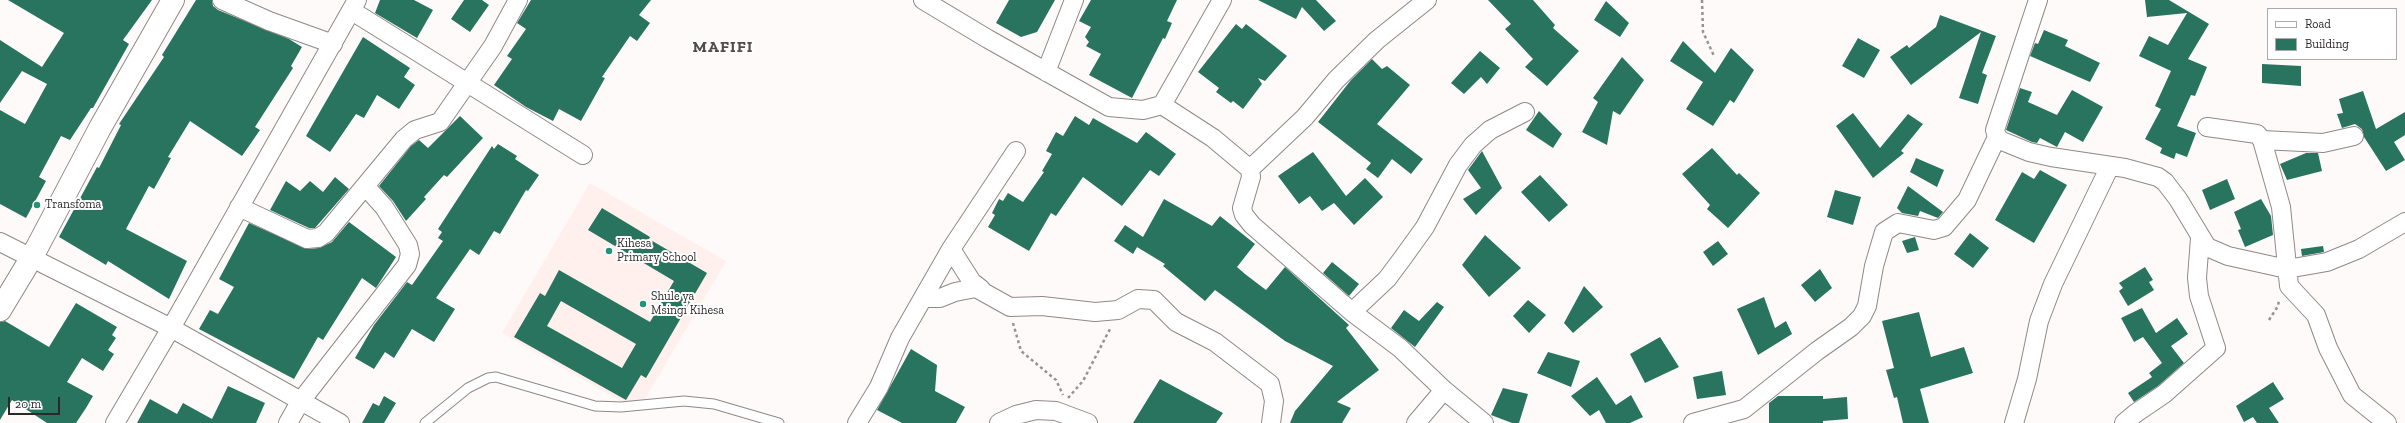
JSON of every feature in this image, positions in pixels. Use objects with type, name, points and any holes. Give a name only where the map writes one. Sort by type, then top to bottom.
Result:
[{"type":"street","points":[[0,310],[32,257],[100,128],[174,0]]},
{"type":"street","points":[[222,0],[269,21],[333,44]]},
{"type":"street","points":[[239,207],[293,234],[313,239],[326,233],[404,139],[415,130],[440,122],[469,83],[518,0]]},
{"type":"street","points":[[923,0],[1109,107],[1143,110],[1162,105],[1222,0]]},
{"type":"street","points":[[1046,72],[1074,0]]},
{"type":"street","points":[[1250,169],[1305,117],[1336,80],[1377,40],[1427,0]]},
{"type":"street","points":[[1693,423],[1744,409],[1817,351],[1851,327],[1862,316],[1867,306],[1874,266],[1884,232],[1898,223],[1934,230],[1944,227],[1967,200],[1997,137],[1995,130],[2000,113],[2038,0]]},
{"type":"street","points":[[115,423],[355,6],[418,54],[469,83],[583,155]]},
{"type":"street","points":[[1162,105],[1213,138],[1250,169],[1251,177],[1242,208],[1244,215],[1272,243],[1352,312],[1400,348],[1444,390],[1484,423]]},
{"type":"street","points":[[1352,312],[1387,279],[1402,259],[1425,227],[1458,165],[1473,145],[1490,130],[1525,112]]},
{"type":"street","points":[[2207,127],[2257,134],[2262,140],[2280,207],[2289,286],[2316,315],[2328,348],[2352,395],[2387,423]]},
{"type":"street","points":[[2262,140],[2323,143],[2354,136]]},
{"type":"street","points":[[1997,137],[2029,152],[2110,166],[2158,177],[2165,182],[2187,213],[2200,238],[2214,252],[2287,269],[2328,262],[2358,249],[2405,222]]},
{"type":"street","points":[[858,423],[879,387],[900,338],[950,249],[1016,151]]},
{"type":"street","points":[[2014,423],[2027,379],[2039,321],[2059,271],[2110,166]]},
{"type":"street","points":[[288,423],[300,402],[407,265],[410,254],[408,245],[393,220],[365,186]]},
{"type":"street","points":[[2124,423],[2180,382],[2216,348],[2199,296],[2197,278],[2200,238]]},
{"type":"street","points":[[0,242],[171,328],[300,402],[340,423]]},
{"type":"street","points":[[950,249],[972,282],[1006,306],[1053,307],[1094,312],[1118,310],[1138,299],[1154,300],[1176,322],[1215,342],[1270,384],[1274,401],[1271,423]]},
{"type":"street","points":[[923,298],[940,298],[964,290],[981,289]]},
{"type":"street","points":[[1416,423],[1444,390]]},
{"type":"street","points":[[999,423],[1016,415],[1036,410],[1056,411],[1088,423]]},
{"type":"street","points":[[1716,417],[1734,423]]},
{"type":"lane","points":[[425,423],[468,388],[488,378],[496,378],[595,406],[621,407],[684,401],[714,404],[779,423]]},
{"type":"path","points":[[1702,0],[1703,32],[1714,56]]},
{"type":"path","points":[[1006,306],[1021,351],[1056,380],[1065,401],[1083,381],[1110,330],[1118,310]]},
{"type":"shaded area","name":"Kihesa Primary School","points":[[590,183],[726,261],[638,411],[502,333]]},
{"type":"building","points":[[8,0],[152,0],[123,40],[129,44],[93,108],[91,108],[70,140],[61,136],[39,177],[46,181],[26,218],[0,204],[0,110],[25,124],[47,84],[22,71],[0,103],[0,40],[42,67],[64,33]]},
{"type":"building","points":[[196,0],[212,0],[213,6],[218,10],[289,39],[302,47],[291,66],[293,68],[255,127],[260,130],[242,156],[190,121],[168,157],[171,158],[154,189],[149,186],[126,229],[187,261],[169,299],[108,261],[106,265],[59,237],[97,167],[99,168],[121,125],[119,124],[164,57],[162,55]]},
{"type":"building","points":[[380,0],[414,0],[433,10],[417,38],[375,13]]},
{"type":"building","points":[[464,0],[482,0],[489,5],[470,32],[451,19]]},
{"type":"building","points":[[531,0],[651,0],[639,15],[650,23],[637,41],[630,36],[602,77],[605,78],[581,121],[559,109],[553,121],[526,107],[494,85],[512,59],[507,56],[526,29],[517,23]]},
{"type":"building","points":[[1009,0],[1055,0],[1037,32],[1021,37],[996,23]]},
{"type":"building","points":[[1091,0],[1177,0],[1167,21],[1172,23],[1165,39],[1163,38],[1132,98],[1089,75],[1101,54],[1086,46],[1089,42],[1085,37],[1091,27],[1079,21]]},
{"type":"building","points":[[1258,0],[1316,0],[1336,21],[1324,31],[1302,7],[1296,19]]},
{"type":"building","points":[[1488,0],[1533,0],[1555,25],[1553,28],[1579,51],[1547,86],[1525,67],[1533,59],[1505,29],[1511,24]]},
{"type":"building","points":[[2145,0],[2169,0],[2209,24],[2188,59],[2207,67],[2195,96],[2191,95],[2177,126],[2196,133],[2187,157],[2176,153],[2174,159],[2160,153],[2162,148],[2145,139],[2161,109],[2155,106],[2171,71],[2139,56],[2149,36],[2168,45],[2187,13],[2147,17]]},
{"type":"building","points":[[1606,1],[1629,23],[1620,37],[1594,20]]},
{"type":"building","points":[[1940,15],[1996,36],[1982,73],[1987,75],[1978,104],[1959,98],[1981,32],[1911,85],[1890,57],[1907,45],[1909,48],[1936,27]]},
{"type":"building","points":[[1236,24],[1242,29],[1246,24],[1287,56],[1265,81],[1258,78],[1262,84],[1243,109],[1233,101],[1231,103],[1216,92],[1219,88],[1198,72]]},
{"type":"building","points":[[2044,30],[2068,40],[2065,46],[2100,63],[2090,82],[2030,56],[2035,43],[2038,44]]},
{"type":"building","points":[[363,37],[410,68],[404,77],[415,85],[399,109],[377,95],[364,118],[356,114],[330,152],[306,136]]},
{"type":"building","points":[[1858,38],[1880,50],[1864,78],[1842,66]]},
{"type":"building","points":[[1683,41],[1715,73],[1731,48],[1754,70],[1734,103],[1730,100],[1713,126],[1686,109],[1703,82],[1670,61]]},
{"type":"building","points":[[1480,51],[1500,68],[1487,84],[1481,77],[1464,94],[1451,83]]},
{"type":"building","points":[[1622,57],[1644,80],[1620,115],[1613,111],[1607,145],[1582,132],[1598,102],[1593,98]]},
{"type":"building","points":[[1372,59],[1382,69],[1387,66],[1410,85],[1377,124],[1423,159],[1411,174],[1392,159],[1378,178],[1366,169],[1371,163],[1318,122],[1351,80]]},
{"type":"building","points":[[2262,64],[2301,66],[2301,86],[2262,83]]},
{"type":"building","points":[[2020,88],[2032,92],[2028,102],[2057,115],[2072,90],[2103,107],[2083,142],[2065,132],[2057,147],[2040,138],[2037,143],[2032,142],[2006,130]]},
{"type":"building","points":[[2363,91],[2376,129],[2405,112],[2405,135],[2394,142],[2405,160],[2386,171],[2364,137],[2362,129],[2355,124],[2342,128],[2337,114],[2343,113],[2339,99]]},
{"type":"building","points":[[1539,111],[1562,134],[1553,148],[1526,130]]},
{"type":"building","points":[[1853,113],[1880,148],[1908,114],[1923,124],[1901,151],[1904,153],[1873,178],[1836,126]]},
{"type":"building","points":[[460,116],[483,138],[447,177],[444,175],[424,197],[426,199],[406,221],[393,201],[379,186],[411,146],[419,140],[428,148]]},
{"type":"building","points":[[1075,116],[1089,125],[1093,118],[1137,143],[1146,132],[1176,154],[1159,176],[1150,170],[1122,206],[1083,177],[1056,216],[1051,213],[1029,251],[988,227],[995,215],[992,213],[999,199],[1003,201],[1008,193],[1023,202],[1044,172],[1042,171],[1052,154],[1046,151],[1056,132],[1063,136]]},
{"type":"building","points":[[498,144],[517,156],[515,159],[539,175],[528,191],[526,190],[500,234],[494,231],[479,255],[470,249],[436,298],[455,309],[434,342],[412,329],[394,358],[385,352],[374,369],[355,358],[374,325],[407,282],[412,285],[443,241],[438,238],[442,232],[438,229],[492,146],[494,149]]},
{"type":"building","points":[[1712,148],[1737,175],[1739,173],[1760,193],[1728,228],[1707,209],[1710,205],[1682,174]]},
{"type":"building","points":[[1482,151],[1502,188],[1476,215],[1463,199],[1481,188],[1468,170]]},
{"type":"building","points":[[1313,152],[1346,196],[1365,178],[1383,197],[1354,225],[1334,203],[1322,211],[1310,196],[1299,204],[1278,176]]},
{"type":"building","points":[[2306,153],[2318,153],[2322,171],[2287,180],[2280,164]]},
{"type":"building","points":[[1916,158],[1944,170],[1937,187],[1910,172]]},
{"type":"building","points":[[2040,170],[2067,185],[2034,243],[1995,220],[2022,172],[2034,179]]},
{"type":"building","points":[[1540,175],[1568,205],[1549,222],[1521,192]]},
{"type":"building","points":[[335,177],[349,189],[315,228],[309,228],[270,210],[286,181],[300,191],[310,181],[323,192]]},
{"type":"building","points":[[2227,179],[2235,199],[2210,210],[2202,190]]},
{"type":"building","points":[[1908,186],[1943,212],[1938,218],[1920,211],[1918,216],[1902,213],[1897,208]]},
{"type":"building","points":[[1835,190],[1861,197],[1853,225],[1827,217]]},
{"type":"building","points":[[1164,199],[1212,226],[1220,216],[1255,244],[1237,267],[1266,290],[1285,267],[1349,325],[1346,328],[1379,370],[1337,402],[1351,408],[1342,423],[1290,423],[1295,411],[1333,366],[1285,341],[1215,290],[1205,301],[1163,266],[1165,264],[1137,247],[1133,254],[1114,241],[1125,225],[1143,237]]},
{"type":"building","points":[[2261,199],[2271,216],[2273,235],[2245,247],[2238,230],[2241,229],[2234,212]]},
{"type":"building","points":[[602,208],[650,237],[649,239],[707,273],[646,378],[641,375],[626,400],[514,337],[540,293],[545,296],[559,270],[650,322],[674,281],[588,230]],"holes":[[[561,301],[636,344],[622,368],[547,326]]]},
{"type":"building","points":[[349,222],[396,257],[376,288],[362,278],[323,340],[318,337],[294,379],[199,329],[210,310],[218,314],[234,287],[219,279],[249,223],[308,249],[319,248],[332,242]]},
{"type":"building","points":[[1970,233],[1989,248],[1973,268],[1954,254]]},
{"type":"building","points":[[1485,235],[1521,268],[1489,297],[1462,265]]},
{"type":"building","points":[[1915,237],[1919,250],[1907,253],[1902,241]]},
{"type":"building","points":[[1718,241],[1728,254],[1713,266],[1703,252]]},
{"type":"building","points":[[2323,246],[2324,252],[2302,256],[2301,249]]},
{"type":"building","points":[[1332,262],[1359,284],[1349,296],[1323,273]]},
{"type":"building","points":[[2145,267],[2153,280],[2149,282],[2154,290],[2128,306],[2119,291],[2123,288],[2119,283]]},
{"type":"building","points":[[1820,269],[1832,288],[1815,302],[1801,285]]},
{"type":"building","points":[[1584,286],[1603,307],[1573,333],[1564,323]]},
{"type":"building","points":[[1764,297],[1775,328],[1786,321],[1792,334],[1758,355],[1737,309]]},
{"type":"building","points":[[1528,300],[1546,315],[1529,333],[1513,316]]},
{"type":"building","points":[[1437,302],[1444,307],[1415,347],[1391,328],[1404,310],[1419,321]]},
{"type":"building","points":[[76,303],[117,327],[112,335],[116,338],[108,350],[114,354],[103,371],[82,358],[67,382],[93,396],[86,408],[76,423],[47,423],[12,400],[0,420],[0,322],[5,321],[49,347]]},
{"type":"building","points":[[2142,308],[2156,333],[2177,318],[2188,334],[2171,346],[2184,363],[2158,386],[2134,402],[2128,393],[2152,377],[2149,373],[2162,363],[2143,337],[2134,342],[2121,318]]},
{"type":"building","points":[[1919,312],[1931,357],[1964,347],[1973,373],[1920,389],[1929,423],[1903,423],[1897,397],[1894,398],[1886,370],[1894,368],[1882,321]]},
{"type":"building","points":[[1660,337],[1679,367],[1645,383],[1630,354]]},
{"type":"building","points":[[911,349],[937,365],[935,391],[965,407],[956,423],[902,423],[877,410]]},
{"type":"building","points":[[1548,352],[1580,361],[1571,387],[1537,373]]},
{"type":"building","points":[[1722,371],[1726,395],[1697,399],[1693,377]]},
{"type":"building","points":[[1597,377],[1616,405],[1631,395],[1643,417],[1630,423],[1606,423],[1599,410],[1590,416],[1571,396]]},
{"type":"building","points":[[1160,379],[1223,413],[1216,423],[1133,423]]},
{"type":"building","points":[[2273,382],[2284,399],[2269,408],[2279,423],[2257,423],[2253,417],[2244,422],[2236,406]]},
{"type":"building","points":[[228,386],[265,403],[256,423],[137,423],[150,399],[177,414],[183,403],[212,419]]},
{"type":"building","points":[[1503,388],[1528,394],[1519,423],[1512,423],[1491,415]]},
{"type":"building","points":[[384,396],[396,403],[384,423],[362,423],[373,403],[379,406]]},
{"type":"building","points":[[1778,396],[1823,396],[1823,399],[1847,397],[1848,419],[1823,421],[1823,423],[1769,423],[1769,403]]},
{"type":"place","name":"Transfoma","points":[[37,205]]},
{"type":"place","name":"Kihesa Primary School","points":[[609,251]]},
{"type":"place","name":"Shule ya Msingi Kihesa","points":[[643,304]]},
{"type":"district","name":"MAFIFI","points":[[723,47]]}]
